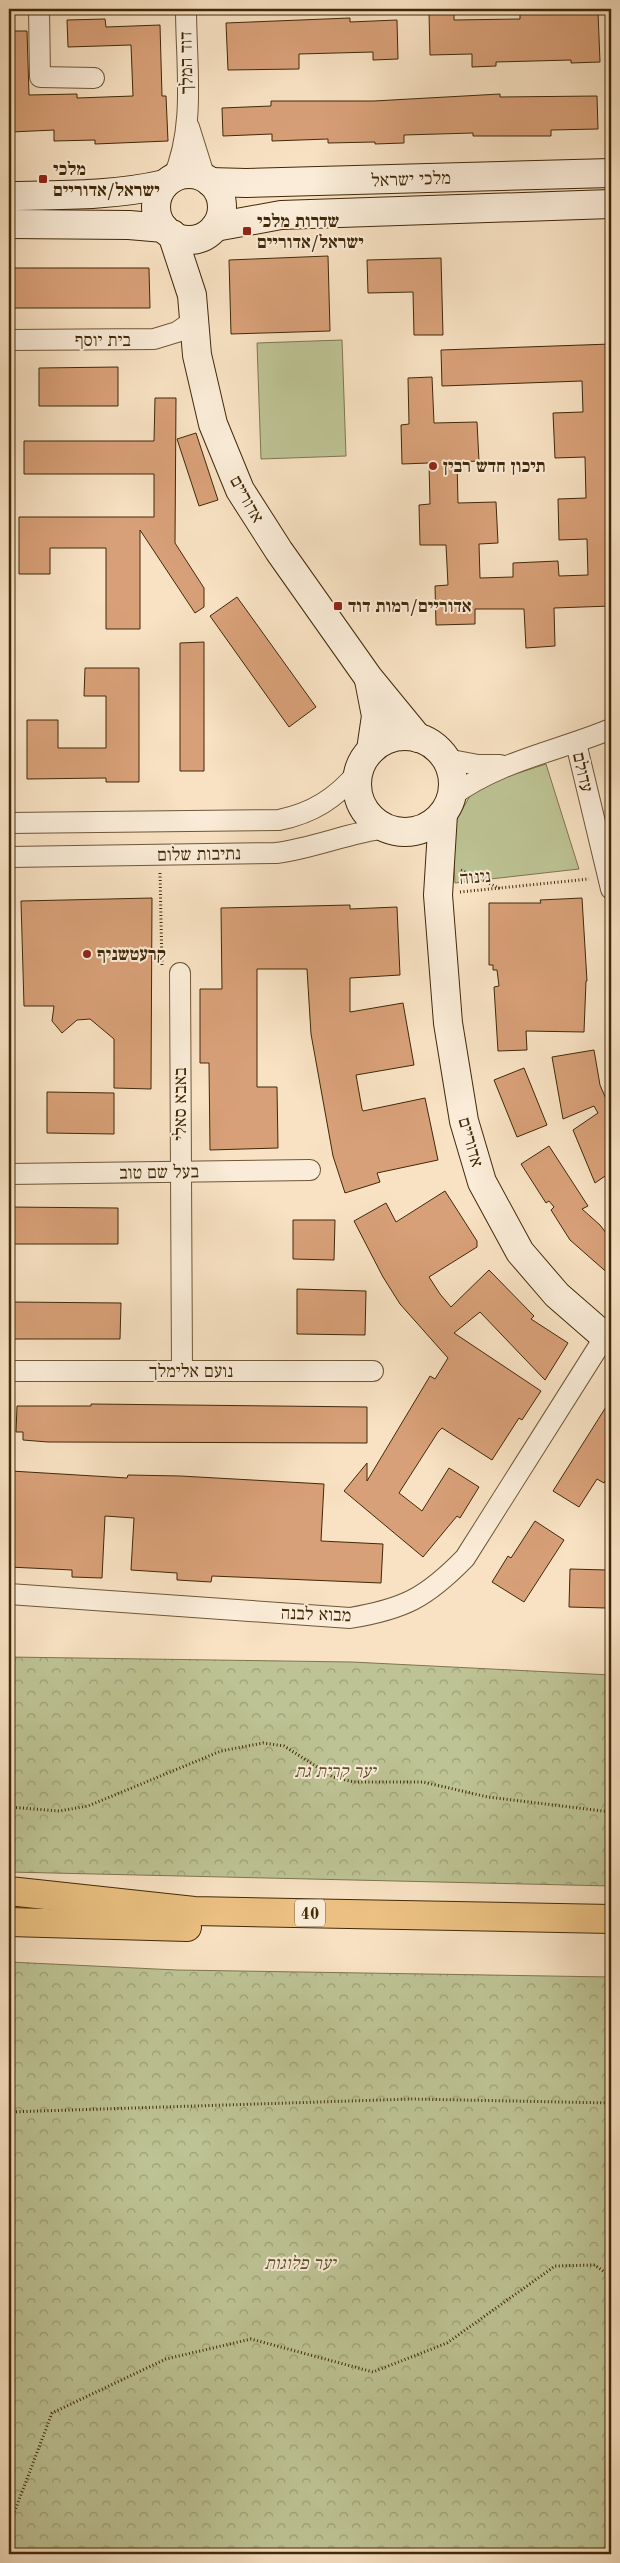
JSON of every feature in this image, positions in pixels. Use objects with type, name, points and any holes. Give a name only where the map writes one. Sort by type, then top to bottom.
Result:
[{"type":"highway","name":"40","points":[[9,1892],[194,1911],[611,1919]]},
{"type":"highway","name":"40","points":[[9,1922],[611,1938]]},
{"type":"street","points":[[39,9],[40,77],[94,78]]},
{"type":"street","name":"דוד המלך","points":[[169,181],[181,156],[187,118],[186,9]]},
{"type":"street","name":"דוד המלך","points":[[187,118],[208,180]]},
{"type":"street","name":"מלכי ישראל","points":[[208,180],[246,183],[611,173]]},
{"type":"street","points":[[9,196],[88,194],[137,190],[187,174],[208,180],[219,194],[221,203],[220,218],[211,230],[190,239],[168,231],[129,225],[9,224]]},
{"type":"street","points":[[168,231],[159,220],[156,206],[158,197],[169,181]]},
{"type":"street","name":"מלכי ישראל","points":[[211,230],[281,215],[611,204]]},
{"type":"street","name":"אדוריים","points":[[193,308],[211,230]]},
{"type":"street","name":"אדוריים","points":[[168,231],[193,308],[203,385],[213,424],[240,490],[279,551],[368,677],[418,738]]},
{"type":"street","name":"בית יוסף","points":[[9,340],[162,338],[177,332],[193,308]]},
{"type":"street","name":"אדוריים","points":[[365,761],[376,716],[375,700],[368,677]]},
{"type":"street","points":[[447,805],[453,777],[446,759],[434,746],[418,738],[393,738],[365,761],[357,785],[360,801],[373,821],[394,831],[425,828],[474,780],[507,765],[576,743],[611,729]]},
{"type":"street","name":"עדולם","points":[[576,743],[611,889]]},
{"type":"street","points":[[446,759],[478,765],[507,765]]},
{"type":"street","name":"נתיבות שלום","points":[[9,823],[279,820],[295,817],[329,801],[343,791],[365,761]]},
{"type":"street","name":"אדוריים","points":[[447,805],[445,894],[448,1023],[464,1121],[482,1182],[520,1252],[557,1295],[608,1340]]},
{"type":"street","name":"נתיבות שלום","points":[[9,857],[276,853],[306,848],[362,831],[394,831]]},
{"type":"street","name":"אדוריים","points":[[394,831],[415,842],[425,856],[445,894]]},
{"type":"street","name":"באבא סאלי","points":[[180,974],[182,1371]]},
{"type":"street","name":"בעל שם טוב","points":[[9,1174],[310,1170]]},
{"type":"street","name":"מבוא לבנה","points":[[9,1594],[350,1618],[388,1612],[420,1598],[444,1580],[465,1558],[608,1340]]},
{"type":"street","name":"נועם אלימלך","points":[[9,1370],[373,1371]]},
{"type":"path","points":[[159,855],[162,974],[180,974]]},
{"type":"path","name":"נינוה","points":[[456,865],[461,870],[501,889]]},
{"type":"path","name":"נינוה","points":[[445,894],[590,880],[588,873]]},
{"type":"path","points":[[9,1807],[59,1811],[88,1806],[221,1751],[263,1744],[284,1746],[333,1777],[354,1782],[424,1782],[488,1797],[611,1812]]},
{"type":"path","points":[[9,2112],[412,2099],[611,2103]]},
{"type":"path","points":[[9,2516],[14,2513],[52,2413],[166,2359],[251,2339],[373,2372],[447,2342],[555,2266],[595,2265],[611,2276]]},
{"type":"green space","points":[[342,340],[346,456],[261,459],[257,343]]},
{"type":"green space","points":[[546,764],[579,869],[455,883],[452,828],[475,787]]},
{"type":"green space","name":"יער קרית גת","points":[[9,1657],[352,1662],[611,1675],[611,1886],[9,1872]]},
{"type":"green space","name":"יער פלוגות","points":[[9,1962],[177,1970],[611,1977],[611,2554],[9,2554]]},
{"type":"building","points":[[454,12],[454,20],[520,19],[520,13],[598,12],[600,62],[571,63],[571,60],[496,62],[496,66],[472,67],[472,54],[430,55],[429,13]]},
{"type":"building","points":[[350,18],[350,22],[397,20],[398,59],[373,60],[373,52],[299,54],[299,69],[228,70],[226,23]]},
{"type":"building","points":[[105,19],[106,27],[160,25],[162,96],[166,96],[168,141],[95,144],[95,140],[54,141],[54,130],[11,132],[9,31],[27,31],[29,95],[77,94],[77,98],[133,96],[131,45],[68,47],[67,20]]},
{"type":"building","points":[[500,94],[500,97],[597,96],[598,129],[551,130],[551,136],[473,136],[473,133],[404,135],[404,143],[375,144],[375,142],[328,143],[328,139],[272,141],[272,134],[223,136],[222,108],[271,106],[271,101],[374,101]]},
{"type":"building","points":[[328,256],[330,331],[231,334],[229,260]]},
{"type":"building","points":[[441,258],[443,335],[414,335],[413,292],[368,293],[367,260]]},
{"type":"building","points":[[9,268],[149,268],[150,308],[9,308]]},
{"type":"building","points":[[611,344],[611,606],[554,608],[555,646],[526,648],[524,609],[475,609],[475,624],[436,625],[435,586],[448,585],[446,545],[420,545],[419,505],[430,504],[429,463],[402,464],[401,425],[409,424],[408,378],[432,377],[434,423],[477,422],[479,461],[457,462],[458,503],[496,502],[498,543],[479,544],[480,578],[513,577],[513,563],[558,561],[559,576],[588,575],[587,539],[559,540],[558,499],[586,498],[585,457],[555,458],[553,413],[583,412],[582,381],[442,386],[441,350]]},
{"type":"building","points":[[118,367],[118,406],[39,406],[39,368]]},
{"type":"building","points":[[155,398],[176,398],[175,543],[204,588],[204,607],[195,613],[140,530],[140,629],[106,629],[106,548],[50,548],[50,574],[19,574],[19,517],[154,517],[154,474],[24,474],[24,441],[154,441]]},
{"type":"building","points":[[196,433],[218,500],[199,506],[177,439]]},
{"type":"building","points":[[237,597],[316,707],[289,727],[210,616]]},
{"type":"building","points":[[204,642],[204,771],[180,771],[180,643]]},
{"type":"building","points":[[85,668],[139,668],[139,782],[106,782],[106,778],[27,779],[27,720],[58,720],[58,748],[106,748],[106,696],[84,696]]},
{"type":"building","name":"קרעטשניף","points":[[152,898],[151,1089],[114,1088],[114,1039],[90,1019],[77,1020],[62,1033],[52,1021],[54,1006],[24,1006],[21,901]]},
{"type":"building","points":[[582,898],[587,981],[584,1032],[526,1031],[527,1050],[498,1051],[494,987],[499,986],[497,970],[493,970],[493,965],[489,965],[489,903],[541,903],[540,900]]},
{"type":"building","points":[[350,905],[350,909],[397,907],[400,975],[350,978],[350,1012],[403,1003],[414,1065],[356,1075],[362,1109],[363,1111],[425,1098],[438,1160],[377,1173],[380,1182],[345,1193],[333,1156],[311,1034],[307,969],[257,969],[257,1087],[277,1087],[278,1148],[210,1150],[209,1063],[200,1063],[200,989],[222,989],[221,908]]},
{"type":"building","points":[[594,1050],[600,1085],[609,1106],[611,1104],[611,1172],[595,1183],[573,1130],[598,1113],[594,1106],[563,1119],[552,1057]]},
{"type":"building","points":[[524,1068],[547,1125],[517,1137],[494,1080]]},
{"type":"building","points":[[47,1092],[114,1093],[114,1134],[47,1133]]},
{"type":"building","points":[[549,1146],[588,1206],[582,1209],[606,1233],[611,1230],[611,1276],[570,1240],[551,1210],[554,1207],[549,1201],[546,1203],[521,1164]]},
{"type":"building","points":[[445,1191],[477,1241],[477,1247],[429,1277],[440,1294],[451,1307],[489,1270],[534,1316],[531,1319],[568,1343],[545,1380],[480,1312],[454,1333],[541,1391],[522,1420],[519,1418],[492,1460],[442,1428],[438,1432],[399,1493],[422,1511],[449,1468],[479,1487],[460,1518],[457,1516],[423,1557],[344,1491],[367,1463],[367,1481],[430,1376],[435,1379],[448,1358],[400,1304],[383,1277],[354,1221],[386,1203],[396,1222]]},
{"type":"building","points":[[9,1207],[118,1208],[118,1244],[9,1244]]},
{"type":"building","points":[[293,1220],[335,1220],[334,1260],[293,1259]]},
{"type":"building","points":[[297,1289],[366,1291],[365,1335],[297,1334]]},
{"type":"building","points":[[11,1302],[121,1303],[120,1339],[11,1339]]},
{"type":"building","points":[[611,1399],[611,1471],[604,1483],[597,1479],[579,1507],[553,1491]]},
{"type":"building","points":[[91,1404],[367,1407],[367,1443],[48,1442],[23,1440],[23,1432],[16,1432],[17,1406],[91,1406]]},
{"type":"building","points":[[11,1471],[127,1478],[128,1475],[180,1476],[324,1484],[321,1541],[383,1544],[381,1583],[212,1576],[211,1582],[177,1580],[177,1573],[131,1570],[134,1518],[105,1516],[102,1578],[72,1577],[72,1570],[9,1567]]},
{"type":"building","points":[[535,1521],[564,1540],[524,1602],[492,1582],[508,1556],[511,1558]]},
{"type":"building","points":[[570,1569],[607,1570],[606,1608],[569,1607]]},
{"type":"place","name":"מלכי ישראל/אדוריים","points":[[43,179]]},
{"type":"place","name":"שדרות מלכי ישראל/אדוריים","points":[[247,231]]},
{"type":"place","name":"תיכון חדש רבין","points":[[433,466]]},
{"type":"place","name":"אדוריים/רמות דוד","points":[[338,606]]},
{"type":"place","name":"קרעטשניף","points":[[87,954]]}]
